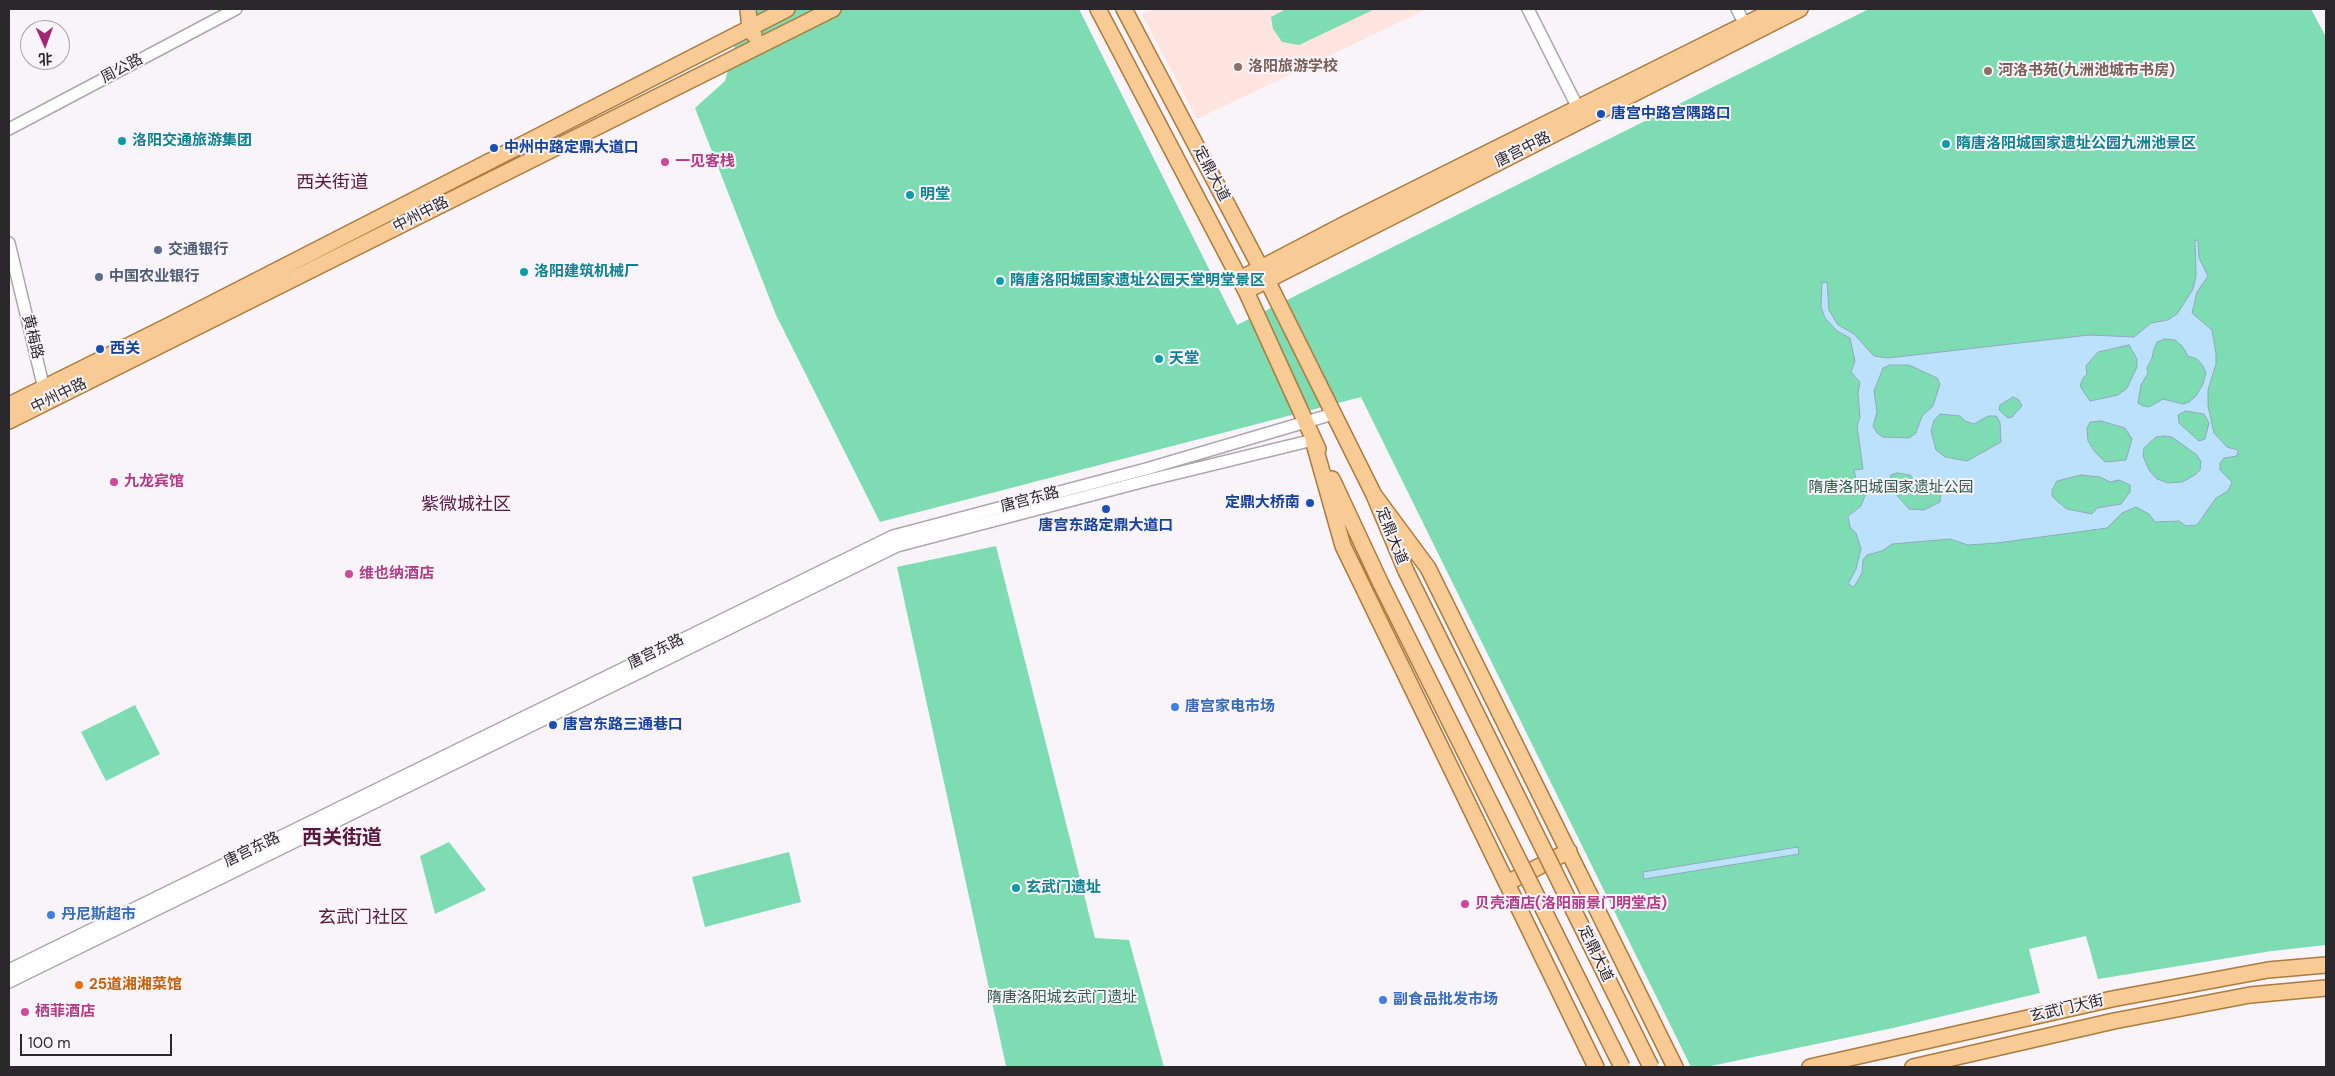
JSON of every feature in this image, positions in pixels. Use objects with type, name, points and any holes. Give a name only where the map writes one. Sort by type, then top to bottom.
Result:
[{"type":"main road","points":[[748,9],[750,29],[759,46]]},
{"type":"main road","name":"中州中路","points":[[9,405],[787,9]]},
{"type":"main road","name":"中州中路","points":[[9,421],[833,9]]},
{"type":"main road","name":"定鼎大道","points":[[1098,9],[1242,286],[1381,584],[1622,1067]]},
{"type":"main road","name":"定鼎大道","points":[[1124,9],[1264,274],[1374,495],[1406,571],[1651,1067]]},
{"type":"main road","name":"唐宫中路","points":[[1264,274],[1747,29],[1776,9]]},
{"type":"main road","name":"唐宫中路","points":[[1242,286],[1578,108],[1747,29],[1800,9]]},
{"type":"main road","points":[[1313,440],[1343,546],[1596,1067]]},
{"type":"main road","points":[[1374,495],[1428,568],[1675,1067]]},
{"type":"main road","points":[[1406,571],[1406,558],[1411,555],[1420,558]]},
{"type":"main road","points":[[1367,594],[1365,579],[1370,577],[1381,584]]},
{"type":"main road","points":[[1507,884],[1569,851]]},
{"type":"main road","name":"玄武门大街","points":[[1810,1067],[2112,999],[2268,970],[2326,965]]},
{"type":"main road","name":"玄武门大街","points":[[1912,1067],[2114,1021],[2220,1000],[2250,995],[2326,988]]},
{"type":"street","name":"周公路","points":[[9,129],[236,9]]},
{"type":"street","points":[[1528,9],[1578,108]]},
{"type":"street","points":[[1737,9],[1747,29]]},
{"type":"street","name":"黄梅路","points":[[9,243],[47,402]]},
{"type":"street","name":"唐宫东路","points":[[9,970],[894,536],[1146,469],[1333,414]]},
{"type":"street","name":"唐宫东路","points":[[9,982],[897,546],[1149,480],[1313,440]]},
{"type":"shaded area","name":"洛阳旅游学校","points":[[1154,9],[1427,9],[1197,119],[1142,15]]},
{"type":"green space","name":"隋唐洛阳城国家遗址公园","points":[[745,9],[1079,9],[1237,325],[1869,9],[2311,9],[2326,37],[2326,945],[2272,951],[2098,979],[2086,936],[2029,949],[2040,993],[1893,1028],[1706,1067],[1691,1067],[1361,397],[880,522],[776,315],[695,108],[725,81]]},
{"type":"green space","points":[[1286,9],[1375,9],[1299,45],[1282,42],[1273,29],[1271,17]]},
{"type":"green space","name":"隋唐洛阳城玄武门遗址","points":[[996,546],[1095,938],[1129,940],[1164,1067],[1004,1067],[1006,1066],[897,567]]},
{"type":"green space","points":[[135,705],[160,754],[106,781],[81,732]]},
{"type":"green space","points":[[449,842],[486,890],[435,914],[420,856]]},
{"type":"green space","points":[[789,852],[801,902],[705,927],[692,877]]},
{"type":"water","points":[[2195,240],[2198,241],[2199,258],[2208,276],[2197,292],[2192,313],[2212,330],[2216,354],[2216,364],[2208,390],[2208,406],[2214,433],[2227,447],[2238,450],[2237,456],[2224,458],[2220,463],[2220,470],[2232,482],[2228,491],[2216,498],[2197,525],[2186,526],[2179,521],[2155,522],[2149,514],[2136,507],[2122,513],[2107,528],[1997,543],[1968,545],[1950,539],[1892,544],[1882,551],[1867,555],[1863,560],[1862,573],[1854,587],[1848,584],[1856,569],[1861,549],[1856,533],[1850,527],[1848,516],[1861,506],[1866,493],[1857,483],[1854,470],[1863,469],[1857,426],[1860,417],[1858,393],[1860,382],[1851,372],[1855,361],[1850,338],[1837,331],[1825,318],[1821,307],[1822,283],[1827,282],[1829,310],[1838,325],[1854,334],[1874,356],[1888,358],[2089,335],[2134,337],[2151,323],[2168,320],[2177,314],[2193,289],[2196,276]],"holes":[[[2165,339],[2175,340],[2182,346],[2188,356],[2197,359],[2203,366],[2206,373],[2203,384],[2196,396],[2189,402],[2183,404],[2163,399],[2149,407],[2138,403],[2141,385],[2148,373],[2147,368],[2157,342]],[[2129,345],[2137,359],[2137,367],[2127,388],[2118,395],[2090,401],[2080,386],[2087,374],[2086,366],[2098,352]],[[1890,365],[1909,365],[1937,378],[1940,384],[1933,406],[1922,416],[1916,433],[1909,438],[1883,437],[1877,433],[1873,426],[1877,412],[1874,391],[1883,368]],[[2013,397],[2019,400],[2022,406],[2012,417],[2008,418],[1999,410],[2000,405]],[[2186,411],[2204,414],[2209,423],[2205,439],[2199,441],[2179,423],[2178,415]],[[1940,414],[1960,416],[1965,421],[1974,424],[1988,416],[1996,416],[2000,422],[2001,442],[1967,461],[1945,457],[1936,450],[1931,431],[1934,420]],[[2101,421],[2125,428],[2132,439],[2126,460],[2105,462],[2088,441],[2087,428],[2090,422]],[[2156,437],[2172,437],[2197,455],[2201,462],[2200,470],[2182,482],[2168,483],[2157,479],[2149,470],[2143,456],[2144,448]],[[1897,473],[1910,475],[1915,481],[1935,484],[1941,493],[1940,502],[1924,510],[1909,509],[1892,490],[1889,483],[1891,475]],[[2081,475],[2100,477],[2110,482],[2119,480],[2130,485],[2130,492],[2121,504],[2097,508],[2092,514],[2067,509],[2052,496],[2052,490],[2057,481]]]},
{"type":"water","points":[[1798,847],[1799,854],[1644,879],[1643,872]]},
{"type":"place","name":"洛阳旅游学校","points":[[1238,67]]},
{"type":"place","name":"河洛书苑(九洲池城市书房)","points":[[1988,71]]},
{"type":"place","name":"唐宫中路宫隅路口","points":[[1601,114]]},
{"type":"place","name":"洛阳交通旅游集团","points":[[122,141]]},
{"type":"place","name":"隋唐洛阳城国家遗址公园九洲池景区","points":[[1946,144]]},
{"type":"place","name":"中州中路定鼎大道口","points":[[494,148]]},
{"type":"place","name":"一见客栈","points":[[665,162]]},
{"type":"place","name":"明堂","points":[[910,195]]},
{"type":"place","name":"交通银行","points":[[158,250]]},
{"type":"place","name":"洛阳建筑机械厂","points":[[524,272]]},
{"type":"place","name":"中国农业银行","points":[[99,277]]},
{"type":"place","name":"隋唐洛阳城国家遗址公园天堂明堂景区","points":[[1000,281]]},
{"type":"place","name":"西关","points":[[100,349]]},
{"type":"place","name":"天堂","points":[[1159,359]]},
{"type":"place","name":"九龙宾馆","points":[[114,482]]},
{"type":"place","name":"定鼎大桥南","points":[[1310,503]]},
{"type":"place","name":"唐宫东路定鼎大道口","points":[[1106,509]]},
{"type":"place","name":"维也纳酒店","points":[[349,574]]},
{"type":"place","name":"唐宫家电市场","points":[[1175,707]]},
{"type":"place","name":"唐宫东路三通巷口","points":[[553,725]]},
{"type":"place","name":"玄武门遗址","points":[[1016,888]]},
{"type":"place","name":"贝壳酒店(洛阳丽景门明堂店)","points":[[1465,904]]},
{"type":"place","name":"丹尼斯超市","points":[[51,915]]},
{"type":"place","name":"25道湘湘菜馆","points":[[79,985]]},
{"type":"place","name":"副食品批发市场","points":[[1383,1000]]},
{"type":"place","name":"栖菲酒店","points":[[25,1012]]},
{"type":"district","name":"西关街道","points":[[332,183]]},
{"type":"district","name":"紫微城社区","points":[[466,505]]},
{"type":"district","name":"西关街道","points":[[342,839]]},
{"type":"district","name":"玄武门社区","points":[[363,918]]}]
